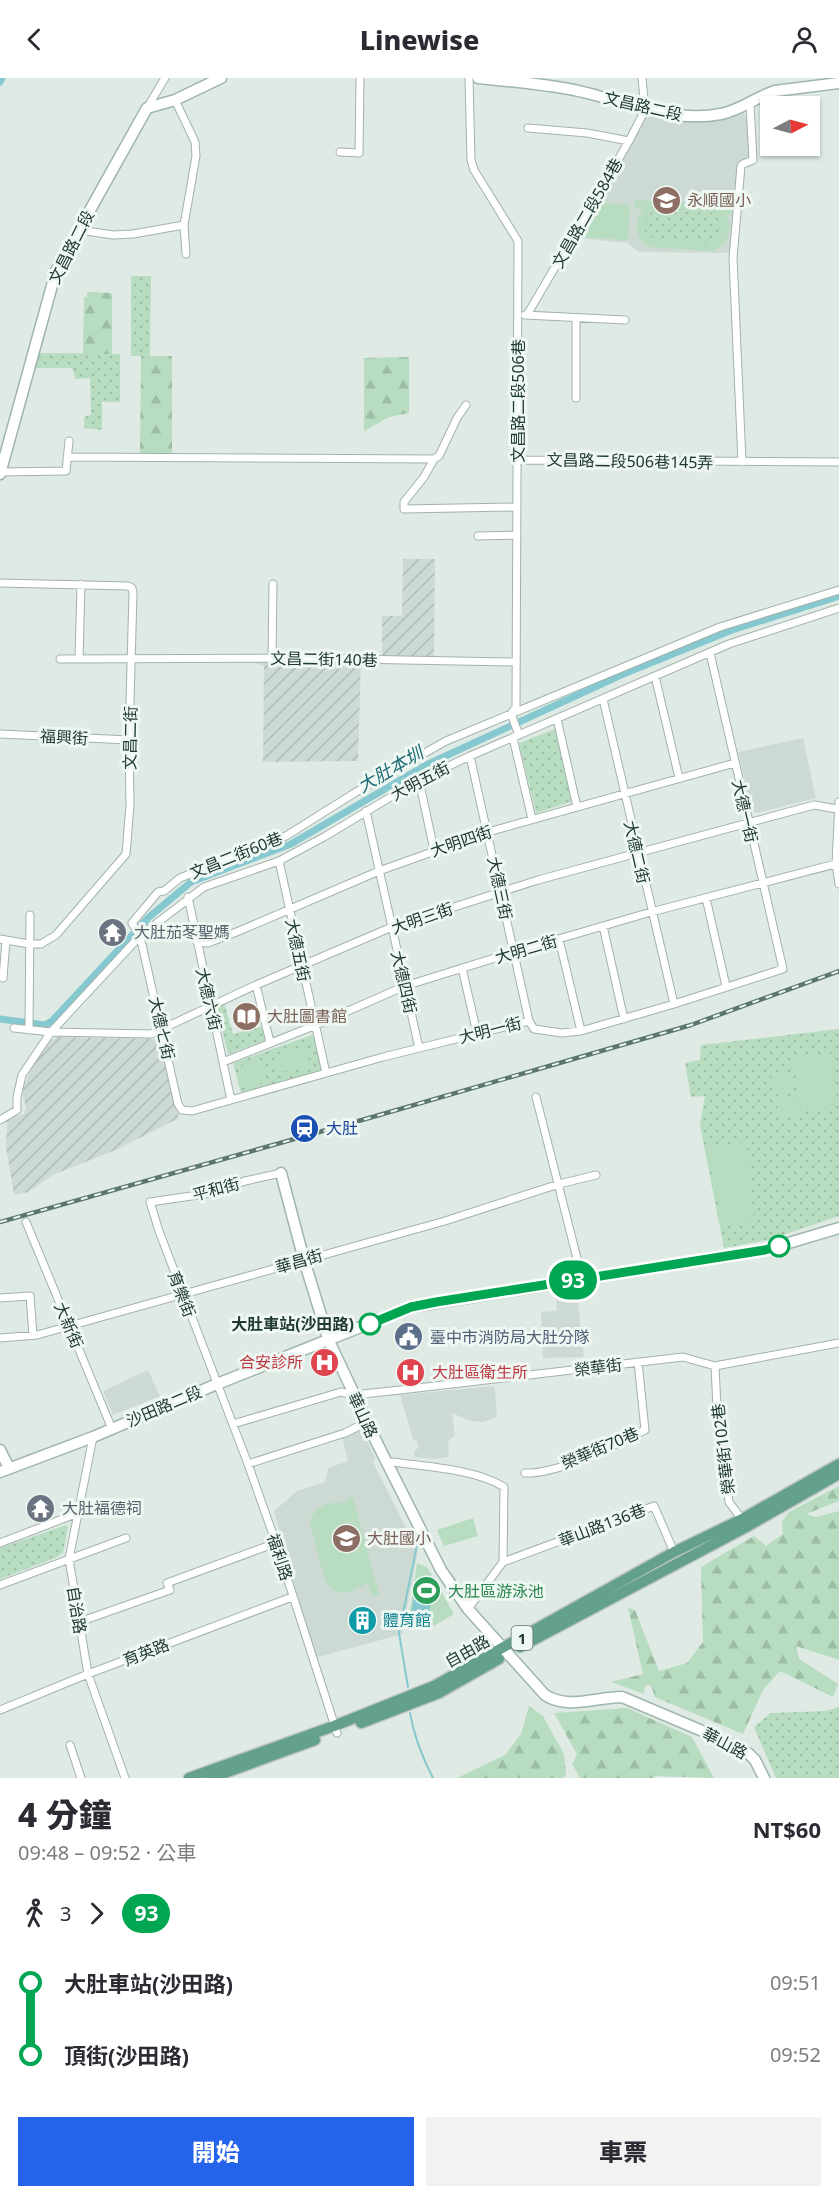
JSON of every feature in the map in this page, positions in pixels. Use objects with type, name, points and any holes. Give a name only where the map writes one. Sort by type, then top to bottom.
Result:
[{"type":"main road","name":"自由路","points":[[506,1651],[674,1552],[745,1522],[839,1464]]},
{"type":"main road","name":"自由路","points":[[211,1778],[335,1729],[434,1686],[506,1651],[839,1474]]},
{"type":"main road","name":"自由路","points":[[189,1778],[335,1729]]},
{"type":"street","points":[[147,108],[165,78]]},
{"type":"street","points":[[147,108],[175,100],[221,78]]},
{"type":"street","points":[[340,152],[359,153],[360,78]]},
{"type":"street","name":"文昌路二段506巷","points":[[470,78],[471,160],[474,170],[518,241],[516,708],[511,714]]},
{"type":"street","name":"文昌路二段","points":[[478,78],[585,92],[645,110],[685,118],[722,114],[750,105],[765,94],[775,91],[839,83]]},
{"type":"street","points":[[642,78],[645,110]]},
{"type":"street","points":[[175,100],[195,142],[196,156],[184,225],[186,254]]},
{"type":"street","points":[[742,462],[733,258],[741,166],[753,160],[750,105]]},
{"type":"street","name":"文昌路二段","points":[[0,473],[56,271],[147,108]]},
{"type":"street","name":"文昌路二段584巷","points":[[527,315],[645,110]]},
{"type":"street","points":[[528,128],[587,133],[629,141]]},
{"type":"street","points":[[79,230],[113,235],[184,225]]},
{"type":"street","points":[[518,315],[625,320]]},
{"type":"street","points":[[576,319],[576,398]]},
{"type":"street","points":[[466,405],[457,418],[439,456],[434,459],[424,477],[404,502],[404,509],[517,507]]},
{"type":"street","points":[[0,473],[66,471],[69,441]]},
{"type":"street","points":[[67,457],[434,459]]},
{"type":"street","name":"文昌路二段506巷145弄","points":[[518,460],[839,462]]},
{"type":"street","points":[[478,536],[517,535]]},
{"type":"street","name":"文昌二街","points":[[0,583],[128,586],[134,592],[129,740],[130,805],[126,854],[56,935],[40,944],[3,940]]},
{"type":"street","points":[[79,659],[81,584]]},
{"type":"street","points":[[272,657],[273,584]]},
{"type":"street","name":"文昌二街60巷","points":[[132,923],[158,892],[164,891],[180,878],[286,836],[356,792],[446,741],[720,627],[839,590]]},
{"type":"street","name":"大明五街","points":[[0,1120],[17,1110],[16,1096],[22,1075],[51,1032],[140,936],[204,887],[279,861],[419,780],[470,756],[729,644],[839,608]]},
{"type":"street","name":"大德一街","points":[[710,653],[783,969]]},
{"type":"street","name":"文昌二街140巷","points":[[60,659],[272,657],[516,662]]},
{"type":"street","points":[[655,676],[679,778]]},
{"type":"street","name":"大德二街","points":[[603,699],[674,1004]]},
{"type":"street","points":[[511,714],[532,819]]},
{"type":"street","points":[[556,719],[577,807]]},
{"type":"street","name":"福興街","points":[[0,734],[129,740]]},
{"type":"street","name":"大德三街","points":[[470,756],[529,1021]]},
{"type":"street","name":"大明四街","points":[[197,942],[208,943],[379,871],[488,831],[735,763]]},
{"type":"street","points":[[419,780],[434,850]]},
{"type":"street","name":"大明三街","points":[[14,1028],[51,1032],[151,1034],[301,965],[392,927],[501,891],[638,852],[814,805],[838,805]]},
{"type":"street","points":[[838,805],[839,884]]},
{"type":"street","name":"大德四街","points":[[366,811],[419,1048]]},
{"type":"street","name":"大德五街","points":[[279,861],[326,1073]]},
{"type":"street","name":"大明二街","points":[[223,1062],[405,987],[462,968],[651,912],[837,863]]},
{"type":"street","name":"大德六街","points":[[188,897],[231,1100]]},
{"type":"street","points":[[706,898],[726,986]]},
{"type":"street","points":[[29,1030],[30,915]]},
{"type":"street","name":"大德七街","points":[[132,923],[140,936],[178,1104],[182,1110],[192,1110]]},
{"type":"street","points":[[603,926],[624,1018]]},
{"type":"street","points":[[559,939],[581,1031]]},
{"type":"street","points":[[3,940],[3,978]]},
{"type":"street","points":[[462,968],[477,1033]]},
{"type":"street","name":"大明一街","points":[[192,1110],[419,1048],[529,1021],[534,1029],[539,1031],[562,1033],[581,1031],[783,969]]},
{"type":"street","points":[[256,985],[270,1042]]},
{"type":"street","points":[[536,1097],[582,1278]]},
{"type":"street","name":"平和街","points":[[150,1202],[212,1193],[245,1181],[281,1173]]},
{"type":"street","name":"華山路","points":[[281,1173],[303,1260],[329,1341],[441,1570],[468,1609],[545,1695],[554,1701],[566,1703],[622,1697],[748,1753],[755,1760],[764,1778]]},
{"type":"street","name":"華昌街","points":[[0,1338],[33,1335],[446,1221],[559,1184],[596,1175]]},
{"type":"street","name":"育樂街","points":[[150,1202],[217,1384]]},
{"type":"street","name":"大新街","points":[[26,1222],[112,1429]]},
{"type":"street","name":"沙田路二段","points":[[5,1470],[93,1437],[217,1384],[411,1307],[765,1250],[839,1228]]},
{"type":"street","points":[[0,1298],[30,1296],[33,1335]]},
{"type":"street","name":"榮華街","points":[[233,1424],[342,1392],[354,1395],[683,1357],[715,1366],[839,1342]]},
{"type":"street","name":"榮華街70巷","points":[[525,1473],[562,1465],[645,1430],[638,1362]]},
{"type":"street","name":"榮華街102巷","points":[[715,1366],[717,1408],[729,1502],[745,1522]]},
{"type":"street","name":"福利路","points":[[217,1384],[276,1543],[335,1729]]},
{"type":"street","points":[[248,1464],[345,1433],[367,1422]]},
{"type":"street","name":"自治路","points":[[93,1437],[69,1559],[88,1674],[125,1778]]},
{"type":"street","points":[[0,1450],[5,1470]]},
{"type":"street","points":[[393,1462],[474,1475],[493,1480],[504,1487],[503,1562],[468,1609]]},
{"type":"street","name":"華山路136巷","points":[[503,1562],[654,1506],[674,1552]]},
{"type":"street","points":[[0,1543],[78,1513]]},
{"type":"street","points":[[0,1585],[126,1538]]},
{"type":"street","points":[[79,1622],[170,1590],[167,1583],[276,1543]]},
{"type":"street","name":"育英路","points":[[0,1710],[88,1674],[292,1597]]},
{"type":"street","points":[[70,1745],[81,1778]]},
{"type":"shaded area","name":"永順國小","points":[[743,112],[748,122],[749,158],[739,163],[730,253],[639,252],[627,243],[577,238],[647,115],[684,120]]},
{"type":"shaded area","points":[[403,559],[435,559],[434,658],[382,658],[382,616],[402,616]]},
{"type":"shaded area","points":[[257,658],[361,659],[358,761],[263,762],[264,665],[257,664]]},
{"type":"shaded area","points":[[803,738],[816,798],[757,813],[752,811],[738,752]]},
{"type":"shaded area","points":[[57,1037],[156,1039],[160,1041],[179,1118],[116,1150],[55,1174],[28,1192],[14,1195],[6,1147],[7,1119],[24,1114],[26,1107],[22,1093],[30,1071],[47,1043]]},
{"type":"shaded area","points":[[576,1284],[584,1357],[543,1358],[541,1312],[557,1311],[555,1287]]},
{"type":"shaded area","points":[[148,1370],[160,1396],[113,1415],[103,1391]]},
{"type":"shaded area","points":[[493,1386],[497,1417],[483,1422],[471,1421],[452,1413],[455,1435],[448,1441],[449,1457],[434,1459],[415,1457],[414,1452],[418,1448],[417,1441],[413,1439],[400,1395]]},
{"type":"shaded area","name":"大肚國小","points":[[362,1429],[375,1458],[373,1462],[418,1551],[402,1634],[315,1658],[274,1511],[297,1491],[325,1482],[328,1468],[348,1461],[342,1437]]},
{"type":"green space","points":[[635,200],[732,206],[731,214],[726,214],[729,225],[728,236],[718,249],[712,251],[648,247],[637,229],[637,219],[643,209],[634,208]],"holes":[[[657,210],[712,213],[721,221],[721,234],[708,243],[652,238],[645,232],[646,218]]]},
{"type":"green space","points":[[599,203],[630,205],[628,240],[579,237]]},
{"type":"green space","points":[[657,210],[712,213],[721,221],[721,234],[708,243],[651,238],[645,232],[645,221],[650,213]]},
{"type":"green space","points":[[131,276],[151,276],[150,356],[131,356]]},
{"type":"green space","points":[[87,292],[112,293],[112,354],[83,354],[84,297],[87,297]]},
{"type":"green space","points":[[39,353],[120,354],[120,402],[102,402],[102,430],[84,428],[84,417],[91,415],[90,378],[76,379],[72,368],[35,368]]},
{"type":"green space","points":[[141,356],[172,356],[172,453],[140,453]]},
{"type":"green space","points":[[409,357],[409,413],[389,417],[364,431],[364,358]]},
{"type":"green space","points":[[558,728],[574,801],[536,813],[519,743]]},
{"type":"green space","points":[[224,1002],[233,1034],[264,1026],[269,1039],[228,1054],[216,1004]]},
{"type":"green space","points":[[839,1029],[839,1216],[768,1240],[724,1248],[700,1125],[705,1096],[691,1097],[685,1063],[700,1060],[701,1045]]},
{"type":"green space","points":[[315,1034],[324,1070],[241,1093],[233,1063]]},
{"type":"green space","points":[[306,1047],[310,1064],[279,1073],[275,1055]]},
{"type":"green space","points":[[831,1053],[838,1106],[801,1111],[793,1059]]},
{"type":"green space","points":[[253,1060],[262,1064],[266,1073],[262,1082],[253,1086],[244,1082],[240,1073],[244,1064]]},
{"type":"green space","points":[[791,1072],[793,1092],[773,1095],[771,1075]]},
{"type":"green space","points":[[795,1096],[798,1114],[779,1117],[776,1099]]},
{"type":"green space","points":[[746,1142],[754,1221],[722,1224],[707,1146]]},
{"type":"green space","points":[[839,1486],[839,1501],[806,1514],[816,1517],[839,1511],[839,1660],[796,1646],[799,1659],[838,1684],[833,1697],[780,1671],[763,1690],[743,1734],[655,1697],[651,1685],[645,1686],[644,1694],[611,1682],[643,1674],[628,1608],[635,1610],[659,1671],[687,1663],[703,1642],[701,1567],[754,1536],[766,1546],[783,1534],[782,1522],[789,1512]]},
{"type":"green space","points":[[353,1498],[379,1594],[372,1596],[367,1582],[352,1591],[341,1593],[331,1588],[322,1569],[310,1523],[318,1508],[334,1503],[346,1504],[345,1500]]},
{"type":"green space","points":[[473,1518],[478,1536],[444,1546],[437,1530]]},
{"type":"green space","points":[[66,1525],[68,1527],[63,1553],[0,1579],[0,1548]]},
{"type":"green space","name":"大肚區游泳池","points":[[417,1563],[427,1567],[454,1614],[432,1627],[408,1623]]},
{"type":"green space","points":[[529,1706],[543,1716],[564,1754],[566,1775],[563,1778],[457,1778],[505,1755],[521,1734]]},
{"type":"green space","points":[[839,1707],[839,1778],[776,1778],[754,1727],[771,1713],[825,1711]]},
{"type":"green space","points":[[627,1708],[692,1737],[714,1778],[655,1776],[653,1778],[580,1778],[572,1764],[577,1754],[554,1713]]},
{"type":"water","points":[[416,1585],[434,1589],[428,1617],[411,1614]]},
{"type":"waterway","points":[[0,82],[2,78]]},
{"type":"waterway","name":"大肚本圳","points":[[0,1019],[45,1025],[52,1021],[148,918],[191,882],[291,844],[426,765],[621,675],[732,630],[839,596]]},
{"type":"waterway","points":[[408,1687],[399,1633],[417,1545]]},
{"type":"waterway","points":[[410,1713],[419,1746],[433,1778]]},
{"type":"railway","points":[[0,1222],[691,1025],[839,971]]},
{"type":"bus line","name":"93","points":[[370,1324],[411,1307],[436,1302],[779,1246]]},
{"type":"place","name":"永順國小","points":[[666,200]]},
{"type":"place","name":"大肚茄苳聖媽","points":[[113,932]]},
{"type":"place","name":"大肚圖書館","points":[[246,1016]]},
{"type":"place","name":"大肚","points":[[305,1128]]},
{"type":"place","name":"大肚車站(沙田路)","points":[[370,1324]]},
{"type":"place","name":"臺中市消防局大肚分隊","points":[[409,1337]]},
{"type":"place","name":"合安診所","points":[[324,1362]]},
{"type":"place","name":"大肚區衛生所","points":[[411,1372]]},
{"type":"place","name":"大肚福德祠","points":[[41,1508]]},
{"type":"place","name":"大肚國小","points":[[346,1538]]},
{"type":"place","name":"大肚區游泳池","points":[[427,1591]]},
{"type":"place","name":"體育館","points":[[362,1620]]}]
